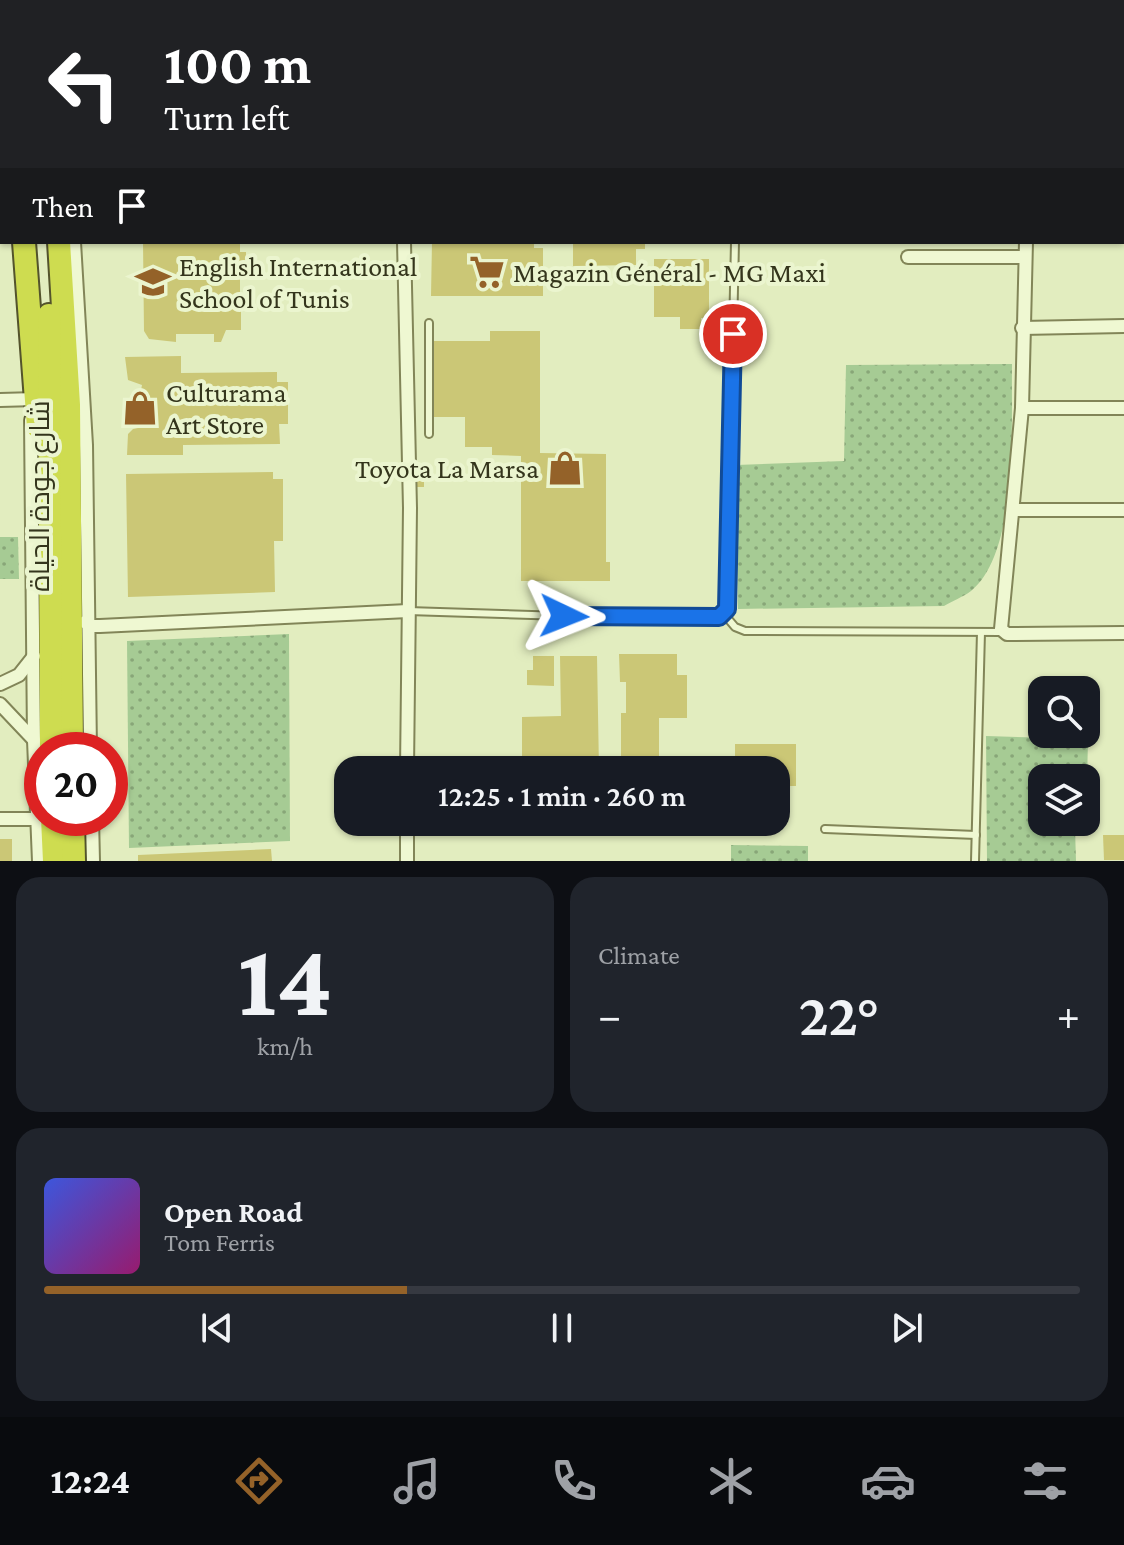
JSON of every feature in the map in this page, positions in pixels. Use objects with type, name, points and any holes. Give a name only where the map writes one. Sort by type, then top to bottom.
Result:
[{"type":"highway","points":[[24,244],[33,369],[39,543],[59,596]]},
{"type":"highway","name":"شارع جودة الحياة","points":[[44,244],[59,596],[70,732]]},
{"type":"highway","name":"شارع جودة الحياة","points":[[43,732],[59,596],[69,405],[59,244]]},
{"type":"highway","points":[[69,405],[73,244]]},
{"type":"highway","points":[[48,836],[54,861]]},
{"type":"highway","points":[[73,836],[74,861]]},
{"type":"street","points":[[73,244],[86,445],[90,732]]},
{"type":"street","points":[[404,244],[410,508],[407,756]]},
{"type":"street","points":[[1026,244],[1022,408],[1000,625],[1003,632],[1124,633]]},
{"type":"street","points":[[908,257],[1025,257]]},
{"type":"street","points":[[1022,328],[1124,326]]},
{"type":"street","points":[[0,400],[34,399],[34,656],[41,732]]},
{"type":"street","points":[[1022,408],[1124,408]]},
{"type":"street","points":[[1013,510],[1124,510]]},
{"type":"street","points":[[59,596],[90,626],[408,611]]},
{"type":"street","points":[[0,684],[19,675],[34,656]]},
{"type":"street","points":[[0,704],[29,732]]},
{"type":"street","points":[[0,819],[24,819]]},
{"type":"street","points":[[39,861],[42,836]]},
{"type":"street","points":[[92,836],[93,861]]},
{"type":"street","points":[[407,836],[407,861]]},
{"type":"lane","points":[[724,614],[727,609],[735,244]]},
{"type":"lane","points":[[429,323],[429,434]]},
{"type":"lane","points":[[408,611],[626,618],[724,614]]},
{"type":"lane","points":[[724,614],[735,627],[745,631],[1003,632]]},
{"type":"lane","points":[[975,861],[981,632]]},
{"type":"lane","points":[[825,829],[976,835]]},
{"type":"green space","points":[[1012,364],[1011,451],[1005,518],[998,547],[987,572],[971,591],[944,606],[738,609],[736,465],[844,461],[846,365]]},
{"type":"green space","points":[[0,537],[18,537],[19,579],[0,579]]},
{"type":"green space","points":[[289,634],[290,841],[129,848],[127,641]]},
{"type":"green space","points":[[986,736],[1028,737],[1028,748],[1088,748],[1087,764],[1028,764],[1028,836],[1075,836],[1076,861],[987,861]]},
{"type":"green space","points":[[731,845],[808,846],[808,861],[731,861]]},
{"type":"building","points":[[143,244],[240,244],[240,252],[246,252],[246,264],[240,264],[240,294],[247,295],[247,307],[241,307],[241,330],[226,330],[221,342],[214,342],[214,334],[176,334],[176,342],[149,339],[144,331]]},
{"type":"building","name":"Magazin Général - MG Maxi","points":[[432,244],[534,244],[534,248],[543,248],[543,296],[431,296]]},
{"type":"building","points":[[573,244],[645,244],[645,249],[636,249],[636,265],[573,266]]},
{"type":"building","points":[[654,259],[709,259],[709,318],[701,318],[701,329],[680,329],[680,317],[654,317]]},
{"type":"building","points":[[490,331],[540,331],[540,453],[606,454],[606,562],[610,562],[610,581],[521,581],[521,456],[492,455],[492,447],[465,447],[465,417],[431,417],[431,341],[490,341]]},
{"type":"building","points":[[181,356],[181,373],[277,372],[277,382],[288,382],[288,424],[279,424],[280,444],[183,445],[183,455],[127,455],[128,434],[133,429],[143,427],[138,406],[142,385],[128,380],[125,357]]},
{"type":"building","points":[[273,472],[273,479],[283,479],[283,541],[274,541],[275,592],[128,597],[126,474]]},
{"type":"building","points":[[413,480],[424,480],[424,487],[413,487]]},
{"type":"building","points":[[619,654],[677,654],[677,675],[687,675],[687,718],[659,718],[659,756],[621,756],[621,713],[626,713],[626,682],[620,682]]},
{"type":"building","points":[[533,656],[554,656],[554,686],[527,685],[527,670],[533,670]]},
{"type":"building","points":[[560,656],[597,656],[599,756],[522,756],[522,717],[561,716]]},
{"type":"building","points":[[735,744],[796,744],[796,786],[790,786],[790,756],[735,756]]},
{"type":"building","points":[[1103,835],[1124,835],[1124,860],[1104,860]]},
{"type":"building","points":[[0,839],[12,839],[12,861],[0,861]]},
{"type":"building","points":[[271,849],[272,861],[138,861],[138,855]]},
{"type":"place","name":"Magazin Général - MG Maxi","points":[[487,272]]},
{"type":"place","name":"English International School of Tunis","points":[[153,282]]},
{"type":"place","name":"Culturama Art Store","points":[[140,408]]},
{"type":"place","name":"Toyota La Marsa","points":[[565,468]]},
{"type":"route","points":[[564,616],[719,617],[727,609],[733,334]]}]
